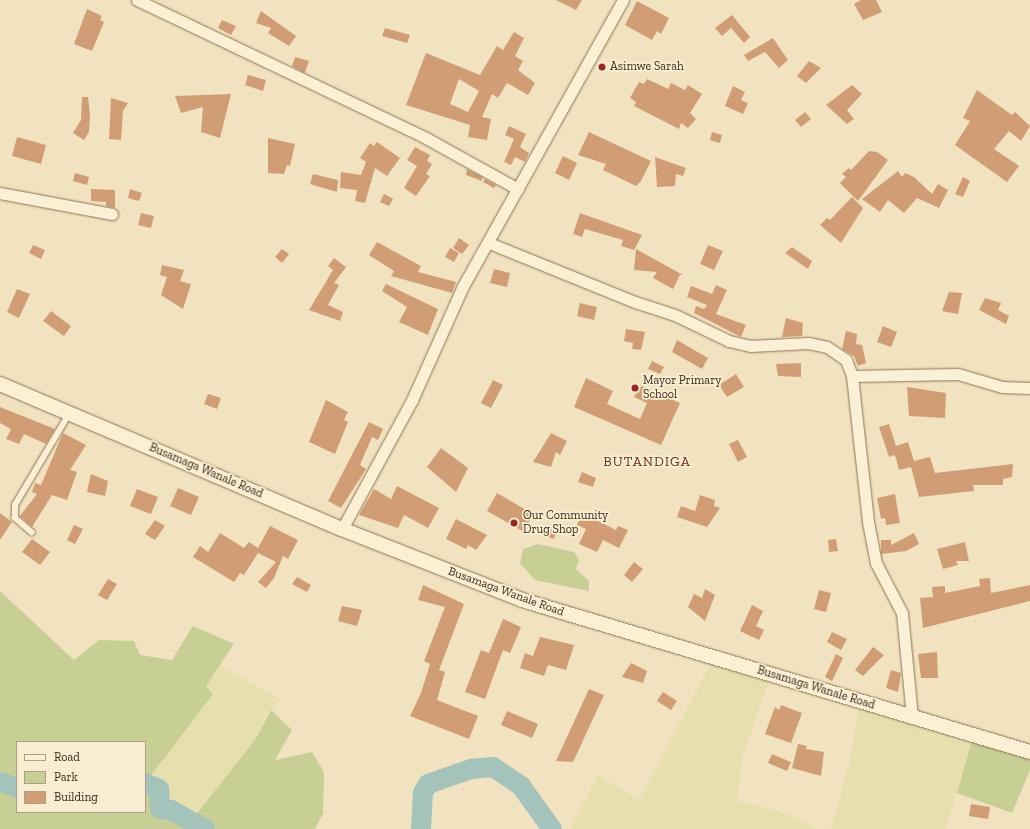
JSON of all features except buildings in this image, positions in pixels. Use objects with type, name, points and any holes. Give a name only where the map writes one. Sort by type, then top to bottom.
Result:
[{"type":"street","points":[[137,0],[426,138],[518,188]]},
{"type":"street","points":[[342,529],[412,400],[462,288],[489,243],[623,0]]},
{"type":"street","points":[[0,193],[112,214]]},
{"type":"street","points":[[489,243],[635,302],[675,314],[729,341],[750,346],[808,344],[827,347],[846,360],[852,376],[868,522],[876,563],[902,613],[912,717]]},
{"type":"street","points":[[852,376],[958,374],[1002,387],[1030,388]]},
{"type":"street","name":"Busamaga Wanale Road","points":[[0,384],[342,529],[522,600],[1030,752]]},
{"type":"lane","points":[[32,533],[14,518],[14,505],[69,414]]},
{"type":"shaded area","points":[[711,663],[769,681],[743,755],[737,801],[784,812],[816,829],[570,829],[598,775],[639,800]]},
{"type":"shaded area","points":[[220,666],[280,699],[265,717],[255,740],[191,821],[164,805],[159,789],[149,785],[152,774],[212,694],[206,686]]},
{"type":"shaded area","points":[[859,706],[973,737],[946,829],[831,829],[849,765]]},
{"type":"green space","points":[[538,544],[574,552],[579,560],[576,569],[589,581],[589,591],[535,580],[520,563],[523,549]]},
{"type":"green space","points":[[0,591],[74,660],[99,640],[134,641],[140,655],[172,660],[193,626],[234,644],[206,686],[213,694],[152,774],[149,785],[159,789],[164,805],[191,821],[255,740],[271,710],[292,730],[275,760],[312,752],[324,772],[323,814],[315,829],[0,829]]},
{"type":"green space","points":[[973,737],[1030,759],[1030,770],[1012,813],[957,793]]},
{"type":"waterway","points":[[421,829],[423,793],[428,784],[471,769],[493,767],[521,786],[552,829]]},
{"type":"waterway","points":[[0,782],[16,788]]},
{"type":"waterway","points":[[146,783],[159,789],[160,809],[171,810],[205,829]]},
{"type":"place","name":"Asimwe Sarah","points":[[602,67]]},
{"type":"place","name":"Mayor Primary School","points":[[635,388]]},
{"type":"place","name":"Our Community Drug Shop","points":[[514,523]]},
{"type":"district","name":"BUTANDIGA","points":[[647,462]]}]
